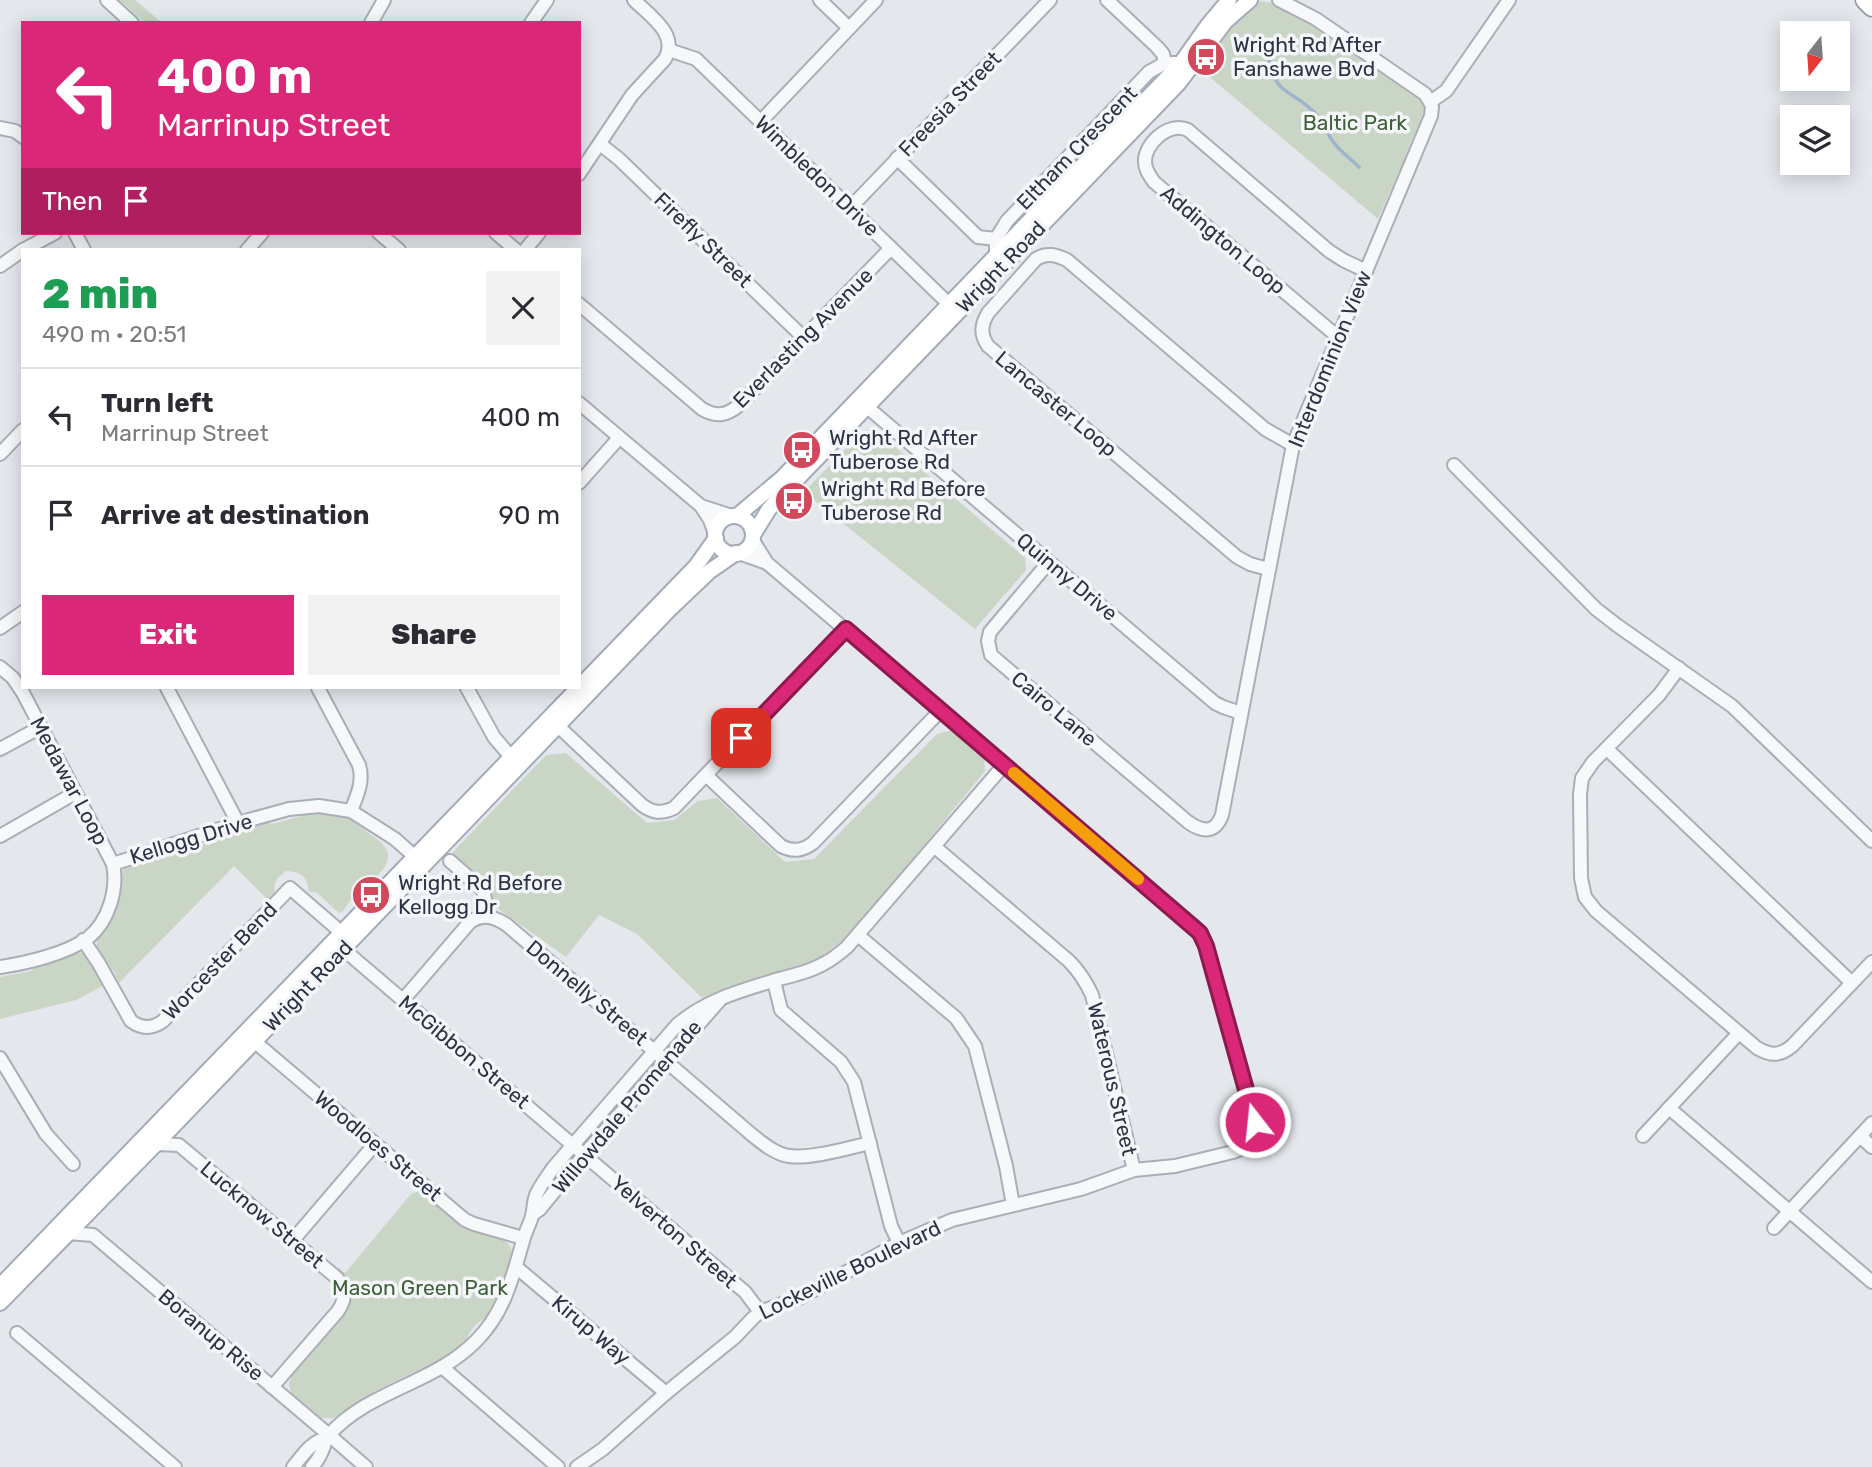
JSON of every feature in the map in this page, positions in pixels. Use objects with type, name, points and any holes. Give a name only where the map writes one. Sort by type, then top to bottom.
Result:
[{"type":"highway","points":[[1865,0],[1872,7]]},
{"type":"main road","name":"Wright Road","points":[[753,537],[769,509],[954,308],[996,255],[1181,63],[1228,0]]},
{"type":"main road","name":"Wright Road","points":[[734,516],[782,478],[1178,84],[1226,21],[1250,0]]},
{"type":"main road","points":[[734,516],[746,521],[753,537],[748,548],[738,553],[725,551],[716,536],[720,522],[734,516]]},
{"type":"main road","name":"Wright Road","points":[[581,685],[696,566],[716,536]]},
{"type":"main road","name":"Wright Road","points":[[515,762],[558,726],[702,578],[738,553]]},
{"type":"main road","name":"Wright Road","points":[[0,1286],[250,1037],[343,949],[420,861],[515,762],[577,689]]},
{"type":"main road","name":"Wright Road","points":[[0,1303],[177,1122],[342,933],[420,861]]},
{"type":"street","points":[[107,0],[130,21]]},
{"type":"street","points":[[372,21],[384,0]]},
{"type":"street","points":[[532,21],[547,0]]},
{"type":"street","points":[[581,171],[632,95],[669,50],[667,33],[634,0]]},
{"type":"street","points":[[820,0],[849,28]]},
{"type":"street","points":[[761,121],[876,0]]},
{"type":"street","name":"Freesia Street","points":[[850,208],[1050,0]]},
{"type":"street","points":[[1107,0],[1157,47],[1165,62],[1181,63]]},
{"type":"street","points":[[1279,0],[1316,19],[1425,94],[1430,102],[1446,91],[1509,0]]},
{"type":"street","points":[[1298,0],[1316,19]]},
{"type":"street","name":"Wimbledon Drive","points":[[669,50],[696,59],[954,308]]},
{"type":"street","name":"Eltham Crescent","points":[[996,239],[1007,221],[1149,72],[1165,62]]},
{"type":"street","name":"Interdominion View","points":[[1209,829],[1218,824],[1222,815],[1293,445],[1431,116],[1430,102]]},
{"type":"street","points":[[0,128],[15,131],[21,136]]},
{"type":"street","name":"Addington Loop","points":[[1338,337],[1154,182],[1147,173],[1144,160],[1149,150],[1156,139],[1170,128],[1188,130],[1329,251],[1366,271]]},
{"type":"street","name":"Firefly Street","points":[[600,144],[619,159],[804,338]]},
{"type":"street","points":[[897,158],[978,237],[996,239],[996,255]]},
{"type":"street","points":[[27,248],[51,235]]},
{"type":"street","points":[[381,235],[397,248]]},
{"type":"street","points":[[498,235],[514,248]]},
{"type":"street","name":"Everlasting Avenue","points":[[581,306],[702,409],[715,414],[728,413],[738,406],[891,248]]},
{"type":"street","points":[[0,265],[21,251]]},
{"type":"street","name":"Lancaster Loop","points":[[1268,569],[1251,565],[1237,557],[988,346],[981,332],[984,320],[1036,259],[1045,255],[1067,260],[1265,429],[1293,445]]},
{"type":"street","points":[[581,405],[701,506],[716,536]]},
{"type":"street","name":"Quinny Drive","points":[[866,406],[1215,703],[1241,713]]},
{"type":"street","points":[[0,454],[21,432]]},
{"type":"street","points":[[581,481],[619,438]]},
{"type":"street","points":[[1454,466],[1596,608],[1732,706],[1872,841]]},
{"type":"street","points":[[701,506],[734,516]]},
{"type":"street","points":[[753,537],[767,563]]},
{"type":"street","points":[[738,553],[767,563],[1004,765]]},
{"type":"street","name":"Cairo Lane","points":[[1049,562],[993,627],[988,641],[991,655],[1188,822],[1200,829],[1209,829]]},
{"type":"street","points":[[0,627],[21,613]]},
{"type":"street","points":[[558,726],[642,805],[656,812],[663,812],[674,808],[846,629]]},
{"type":"street","name":"Medawar Loop","points":[[0,667],[13,678],[113,864]]},
{"type":"street","points":[[1679,668],[1659,695],[1582,778],[1581,878],[1585,897],[1597,911],[1766,1054],[1784,1052],[1872,962]]},
{"type":"street","points":[[168,689],[238,823]]},
{"type":"street","points":[[319,689],[362,773],[361,786],[351,811]]},
{"type":"street","points":[[468,689],[494,737],[515,762]]},
{"type":"street","points":[[706,775],[781,846],[801,849],[813,843],[941,710]]},
{"type":"street","points":[[0,749],[41,727]]},
{"type":"street","points":[[1607,748],[1852,983]]},
{"type":"street","name":"Willowdale Promenade","points":[[293,1467],[317,1440],[327,1436],[359,1409],[442,1367],[477,1340],[509,1292],[523,1238],[533,1214],[532,1205],[541,1186],[553,1168],[677,1025],[704,1004],[807,971],[824,964],[847,947],[1004,765]]},
{"type":"street","name":"Lockeville Boulevard","points":[[577,1467],[603,1449],[761,1312],[801,1297],[899,1243],[952,1220],[1081,1189],[1134,1170],[1168,1167],[1233,1152],[1250,1142],[1254,1135],[1255,1122],[1206,946],[1200,933],[1004,765]]},
{"type":"street","points":[[0,836],[75,793]]},
{"type":"street","name":"Kellogg Drive","points":[[0,967],[23,964],[60,951],[83,940],[97,929],[108,910],[114,888],[113,864],[238,823],[304,807],[325,806],[351,811],[395,839],[420,861]]},
{"type":"street","name":"Waterous Street","points":[[935,847],[1077,968],[1092,995],[1134,1170]]},
{"type":"street","points":[[403,1000],[470,922],[485,916],[483,890],[450,861]]},
{"type":"street","name":"Worcester Bend","points":[[83,940],[127,1015],[133,1023],[148,1027],[163,1021],[290,888],[342,933]]},
{"type":"street","name":"Donnelly Street","points":[[485,916],[507,925],[761,1142],[789,1156],[809,1156],[870,1143]]},
{"type":"street","points":[[859,936],[956,1018],[970,1037],[982,1072],[1013,1205]]},
{"type":"street","name":"McGibbon Street","points":[[343,949],[584,1155]]},
{"type":"street","points":[[774,981],[781,1010],[841,1062],[855,1082],[891,1226],[899,1243]]},
{"type":"street","name":"Willowdale Promenade","points":[[533,1214],[720,999]]},
{"type":"street","points":[[1643,1136],[1740,1033]]},
{"type":"street","name":"Woodloes Street","points":[[250,1037],[465,1220],[523,1238]]},
{"type":"street","points":[[0,1058],[46,1134],[73,1164]]},
{"type":"street","points":[[1669,1108],[1872,1282]]},
{"type":"street","points":[[156,1144],[179,1145],[177,1122]]},
{"type":"street","points":[[1774,1227],[1872,1123]]},
{"type":"street","points":[[1860,1136],[1872,1147]]},
{"type":"street","points":[[293,1240],[375,1144]]},
{"type":"street","name":"Lucknow Street","points":[[179,1145],[293,1240],[342,1285],[344,1298],[338,1311],[272,1387]]},
{"type":"street","name":"Yelverton Street","points":[[584,1155],[745,1292],[761,1312]]},
{"type":"street","points":[[68,1233],[93,1235],[88,1212]]},
{"type":"street","name":"Boranup Rise","points":[[93,1235],[366,1467]]},
{"type":"street","name":"Kirup Way","points":[[516,1267],[666,1394]]},
{"type":"street","points":[[17,1333],[175,1467]]},
{"type":"street","points":[[442,1367],[558,1467]]},
{"type":"street","name":"Willowdale Promenade","points":[[312,1467],[325,1447],[327,1436]]},
{"type":"green space","points":[[119,0],[135,0],[160,21],[144,21]]},
{"type":"green space","name":"Baltic Park","points":[[1259,1],[1278,4],[1308,22],[1415,93],[1422,103],[1424,115],[1420,131],[1414,135],[1406,154],[1405,166],[1400,169],[1378,219],[1198,67],[1247,7]]},
{"type":"green space","points":[[874,429],[1025,558],[1026,570],[975,629],[804,492],[864,430]]},
{"type":"green space","points":[[952,730],[984,759],[985,771],[853,932],[817,960],[702,998],[637,934],[599,915],[566,957],[497,908],[481,878],[452,853],[546,755],[566,753],[647,823],[674,820],[698,801],[717,798],[785,862],[814,859],[937,734]]},
{"type":"green space","points":[[319,811],[353,819],[381,842],[387,851],[387,862],[382,871],[357,891],[343,911],[339,913],[316,892],[309,892],[305,879],[300,874],[286,871],[275,883],[271,903],[234,866],[119,983],[99,954],[97,941],[118,890],[121,874],[127,866],[140,860],[159,859],[199,847],[203,841],[266,822],[272,824],[302,816],[307,812]]},
{"type":"green space","points":[[75,951],[90,959],[104,985],[76,1000],[0,1019],[0,977],[31,971],[37,965]]},
{"type":"green space","name":"Mason Green Park","points":[[422,1190],[503,1238],[510,1246],[512,1266],[504,1288],[488,1317],[474,1327],[461,1349],[419,1374],[414,1372],[375,1391],[373,1397],[333,1418],[314,1415],[292,1397],[289,1383],[294,1372],[350,1304],[351,1291],[338,1267],[345,1273],[411,1194]]},
{"type":"waterway","points":[[1268,55],[1279,85],[1314,112],[1335,144],[1359,167]]},
{"type":"slow traffic","points":[[1014,773],[1138,879]]},
{"type":"place","name":"Wright Rd After Fanshawe Bvd","points":[[1206,57]]},
{"type":"place","name":"Wright Rd After Tuberose Rd","points":[[802,450]]},
{"type":"place","name":"Wright Rd Before Tuberose Rd","points":[[794,501]]},
{"type":"place","name":"Wright Rd Before Kellogg Dr","points":[[371,895]]},
{"type":"route","points":[[741,738],[846,629],[1200,933],[1206,946],[1255,1122]]}]
